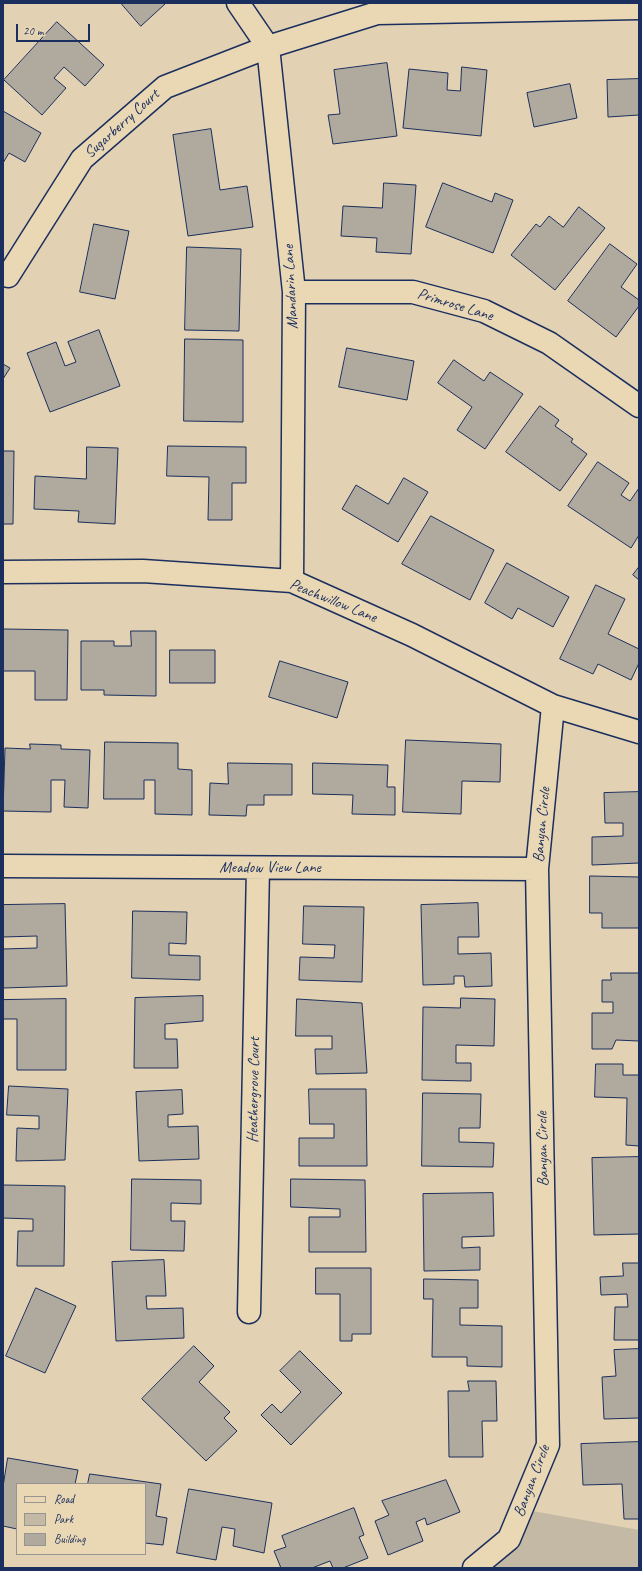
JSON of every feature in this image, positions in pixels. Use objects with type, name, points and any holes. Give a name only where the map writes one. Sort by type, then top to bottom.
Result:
[{"type":"street","name":"Mandarin Lane","points":[[238,3],[268,47],[294,292],[292,582]]},
{"type":"street","name":"Sugarberry Court","points":[[8,276],[82,159],[165,87],[268,47],[377,13],[639,8]]},
{"type":"street","name":"Primrose Lane","points":[[294,292],[413,292],[484,311],[549,344],[639,406]]},
{"type":"street","name":"Peachwillow Lane","points":[[3,572],[143,571],[292,582],[412,635],[553,706],[639,732]]},
{"type":"street","name":"Banyan Circle","points":[[474,1568],[509,1538],[548,1445],[538,869],[553,706]]},
{"type":"street","name":"Meadow View Lane","points":[[3,866],[538,869]]},
{"type":"street","name":"Heathergrove Court","points":[[249,1312],[258,868]]},
{"type":"green space","points":[[521,1509],[639,1530],[639,1568],[474,1568]]},
{"type":"building","points":[[121,3],[164,3],[165,4],[141,26]]},
{"type":"building","points":[[57,22],[104,65],[85,86],[64,67],[54,78],[66,88],[42,115],[4,80]]},
{"type":"building","points":[[387,63],[397,136],[333,144],[328,115],[340,114],[334,70]]},
{"type":"building","points":[[462,67],[487,70],[481,136],[403,128],[409,69],[448,73],[447,90],[460,91]]},
{"type":"building","points":[[639,79],[639,115],[608,117],[607,80]]},
{"type":"building","points":[[570,84],[577,118],[534,127],[527,93]]},
{"type":"building","points":[[3,111],[41,133],[25,162],[9,153],[3,163]]},
{"type":"building","points":[[211,129],[220,190],[247,186],[253,227],[188,236],[173,135]]},
{"type":"building","points":[[384,183],[416,185],[411,254],[376,252],[377,238],[341,236],[343,206],[382,208]]},
{"type":"building","points":[[443,183],[492,202],[495,193],[513,200],[493,253],[426,227]]},
{"type":"building","points":[[579,207],[605,228],[555,290],[511,255],[536,224],[540,227],[549,216],[563,227]]},
{"type":"building","points":[[94,224],[129,231],[115,299],[80,292]]},
{"type":"building","points":[[610,244],[637,264],[621,287],[639,300],[639,306],[616,337],[568,301]]},
{"type":"building","points":[[187,247],[241,249],[239,331],[185,330]]},
{"type":"building","points":[[99,330],[120,386],[50,412],[27,353],[56,342],[65,366],[76,362],[68,342]]},
{"type":"building","points":[[185,339],[243,340],[243,422],[184,421]]},
{"type":"building","points":[[347,348],[414,361],[407,400],[339,387]]},
{"type":"building","points":[[454,360],[484,381],[490,372],[523,394],[485,449],[457,430],[472,407],[438,383]]},
{"type":"building","points":[[3,364],[10,368],[3,379]]},
{"type":"building","points":[[540,406],[559,420],[555,426],[573,439],[571,442],[587,454],[560,491],[506,452]]},
{"type":"building","points":[[168,446],[246,447],[246,483],[232,483],[232,520],[208,520],[209,477],[167,476]]},
{"type":"building","points":[[87,447],[118,448],[115,524],[78,522],[79,511],[34,509],[35,476],[86,479]]},
{"type":"building","points":[[3,451],[14,451],[13,524],[3,524]]},
{"type":"building","points":[[598,462],[629,483],[621,495],[630,501],[639,488],[639,535],[631,548],[568,506]]},
{"type":"building","points":[[404,478],[428,492],[398,542],[342,509],[356,485],[388,504]]},
{"type":"building","points":[[431,516],[494,550],[470,600],[402,564]]},
{"type":"building","points":[[507,563],[569,597],[553,627],[518,608],[512,619],[485,603]]},
{"type":"building","points":[[639,567],[639,580],[633,575]]},
{"type":"building","points":[[596,585],[625,599],[608,634],[639,649],[639,663],[631,680],[598,664],[593,674],[560,659]]},
{"type":"building","points":[[3,629],[68,630],[67,700],[35,700],[35,671],[3,671]]},
{"type":"building","points":[[131,631],[156,631],[156,696],[104,695],[104,690],[81,690],[81,641],[114,641],[114,646],[131,646]]},
{"type":"building","points":[[170,650],[215,650],[215,683],[170,683]]},
{"type":"building","points":[[280,661],[348,682],[337,718],[269,697]]},
{"type":"building","points":[[406,740],[501,744],[500,782],[462,781],[461,814],[403,812]]},
{"type":"building","points":[[105,742],[178,743],[178,769],[192,770],[192,815],[155,814],[155,780],[144,780],[144,799],[104,799]]},
{"type":"building","points":[[30,744],[61,745],[61,749],[90,750],[88,808],[64,807],[65,780],[51,780],[51,812],[3,811],[5,748],[30,749]]},
{"type":"building","points":[[228,763],[292,764],[292,795],[264,795],[264,805],[247,805],[246,816],[209,815],[210,783],[228,784]]},
{"type":"building","points":[[313,763],[388,765],[387,787],[395,787],[395,815],[352,814],[353,795],[313,794]]},
{"type":"building","points":[[639,792],[639,863],[592,865],[592,837],[623,836],[623,823],[605,823],[604,793]]},
{"type":"building","points":[[590,876],[639,877],[639,928],[602,928],[602,913],[590,913]]},
{"type":"building","points":[[478,903],[479,937],[458,937],[458,954],[491,953],[492,986],[465,987],[464,976],[454,976],[454,984],[423,985],[421,905]]},
{"type":"building","points":[[65,904],[67,986],[3,988],[3,949],[37,948],[37,936],[3,937],[3,905]]},
{"type":"building","points":[[304,906],[364,907],[362,982],[299,980],[300,957],[334,958],[335,945],[303,944]]},
{"type":"building","points":[[133,911],[187,912],[186,944],[169,943],[169,955],[200,956],[200,980],[132,978]]},
{"type":"building","points":[[611,973],[639,973],[639,1041],[616,1040],[612,1049],[592,1049],[592,1013],[613,1013],[613,1002],[602,1002],[602,980],[611,980]]},
{"type":"building","points":[[203,996],[203,1021],[165,1024],[165,1039],[177,1039],[178,1068],[134,1068],[135,998]]},
{"type":"building","points":[[461,998],[495,999],[494,1046],[456,1045],[456,1063],[471,1063],[471,1081],[422,1080],[423,1007],[460,1008]]},
{"type":"building","points":[[66,999],[66,1070],[17,1070],[17,1019],[3,1019],[3,1000]]},
{"type":"building","points":[[297,999],[362,1003],[367,1073],[316,1074],[315,1049],[332,1049],[332,1036],[296,1036]]},
{"type":"building","points":[[596,1064],[623,1064],[623,1075],[639,1075],[639,1146],[626,1145],[627,1098],[595,1097]]},
{"type":"building","points":[[9,1086],[68,1089],[65,1160],[16,1161],[17,1128],[39,1129],[39,1116],[7,1115]]},
{"type":"building","points":[[309,1089],[366,1089],[367,1166],[299,1166],[299,1138],[334,1138],[334,1124],[310,1124]]},
{"type":"building","points":[[182,1090],[183,1114],[168,1115],[168,1127],[198,1126],[199,1159],[139,1161],[136,1092]]},
{"type":"building","points":[[423,1093],[481,1094],[480,1128],[459,1128],[459,1142],[494,1143],[493,1167],[422,1166]]},
{"type":"building","points":[[639,1157],[639,1234],[594,1235],[592,1158]]},
{"type":"building","points":[[132,1179],[201,1180],[201,1204],[171,1203],[171,1221],[185,1221],[184,1251],[131,1250]]},
{"type":"building","points":[[291,1179],[365,1180],[366,1252],[309,1252],[309,1217],[340,1217],[340,1209],[291,1207]]},
{"type":"building","points":[[3,1185],[65,1186],[64,1266],[17,1266],[18,1231],[33,1231],[33,1219],[3,1218]]},
{"type":"building","points":[[493,1193],[494,1236],[462,1237],[462,1248],[480,1247],[480,1270],[424,1271],[423,1194]]},
{"type":"building","points":[[164,1260],[166,1296],[146,1296],[147,1309],[183,1308],[184,1338],[116,1341],[112,1262]]},
{"type":"building","points":[[623,1263],[639,1263],[639,1340],[614,1340],[615,1307],[628,1307],[627,1294],[601,1295],[600,1277],[623,1276]]},
{"type":"building","points":[[316,1268],[371,1268],[371,1334],[352,1334],[352,1341],[340,1341],[340,1294],[316,1294]]},
{"type":"building","points":[[424,1279],[478,1280],[478,1308],[460,1308],[460,1325],[502,1326],[502,1367],[467,1366],[467,1357],[432,1357],[433,1299],[424,1299]]},
{"type":"building","points":[[36,1288],[76,1306],[45,1373],[6,1356]]},
{"type":"building","points":[[194,1346],[214,1366],[199,1382],[230,1412],[224,1418],[237,1431],[206,1461],[142,1399]]},
{"type":"building","points":[[639,1349],[639,1418],[604,1419],[602,1377],[616,1376],[614,1350]]},
{"type":"building","points":[[300,1351],[342,1393],[291,1445],[261,1415],[272,1404],[281,1413],[301,1392],[280,1371]]},
{"type":"building","points":[[468,1381],[496,1381],[497,1421],[482,1421],[483,1457],[449,1457],[448,1391],[469,1391]]},
{"type":"building","points":[[639,1442],[639,1519],[624,1519],[622,1484],[583,1485],[581,1444]]},
{"type":"building","points":[[8,1458],[78,1470],[75,1483],[16,1483],[16,1529],[3,1526],[3,1487]]},
{"type":"building","points":[[90,1474],[161,1484],[156,1516],[167,1518],[163,1545],[146,1543],[146,1483],[88,1483]]},
{"type":"building","points":[[446,1480],[460,1512],[427,1525],[425,1518],[416,1522],[423,1541],[388,1555],[375,1521],[389,1515],[382,1501]]},
{"type":"building","points":[[189,1489],[272,1503],[264,1553],[233,1546],[235,1529],[222,1527],[216,1560],[177,1553]]},
{"type":"building","points":[[354,1508],[364,1535],[359,1537],[368,1558],[343,1568],[333,1568],[330,1561],[312,1568],[281,1568],[274,1551],[286,1547],[282,1536]]}]
